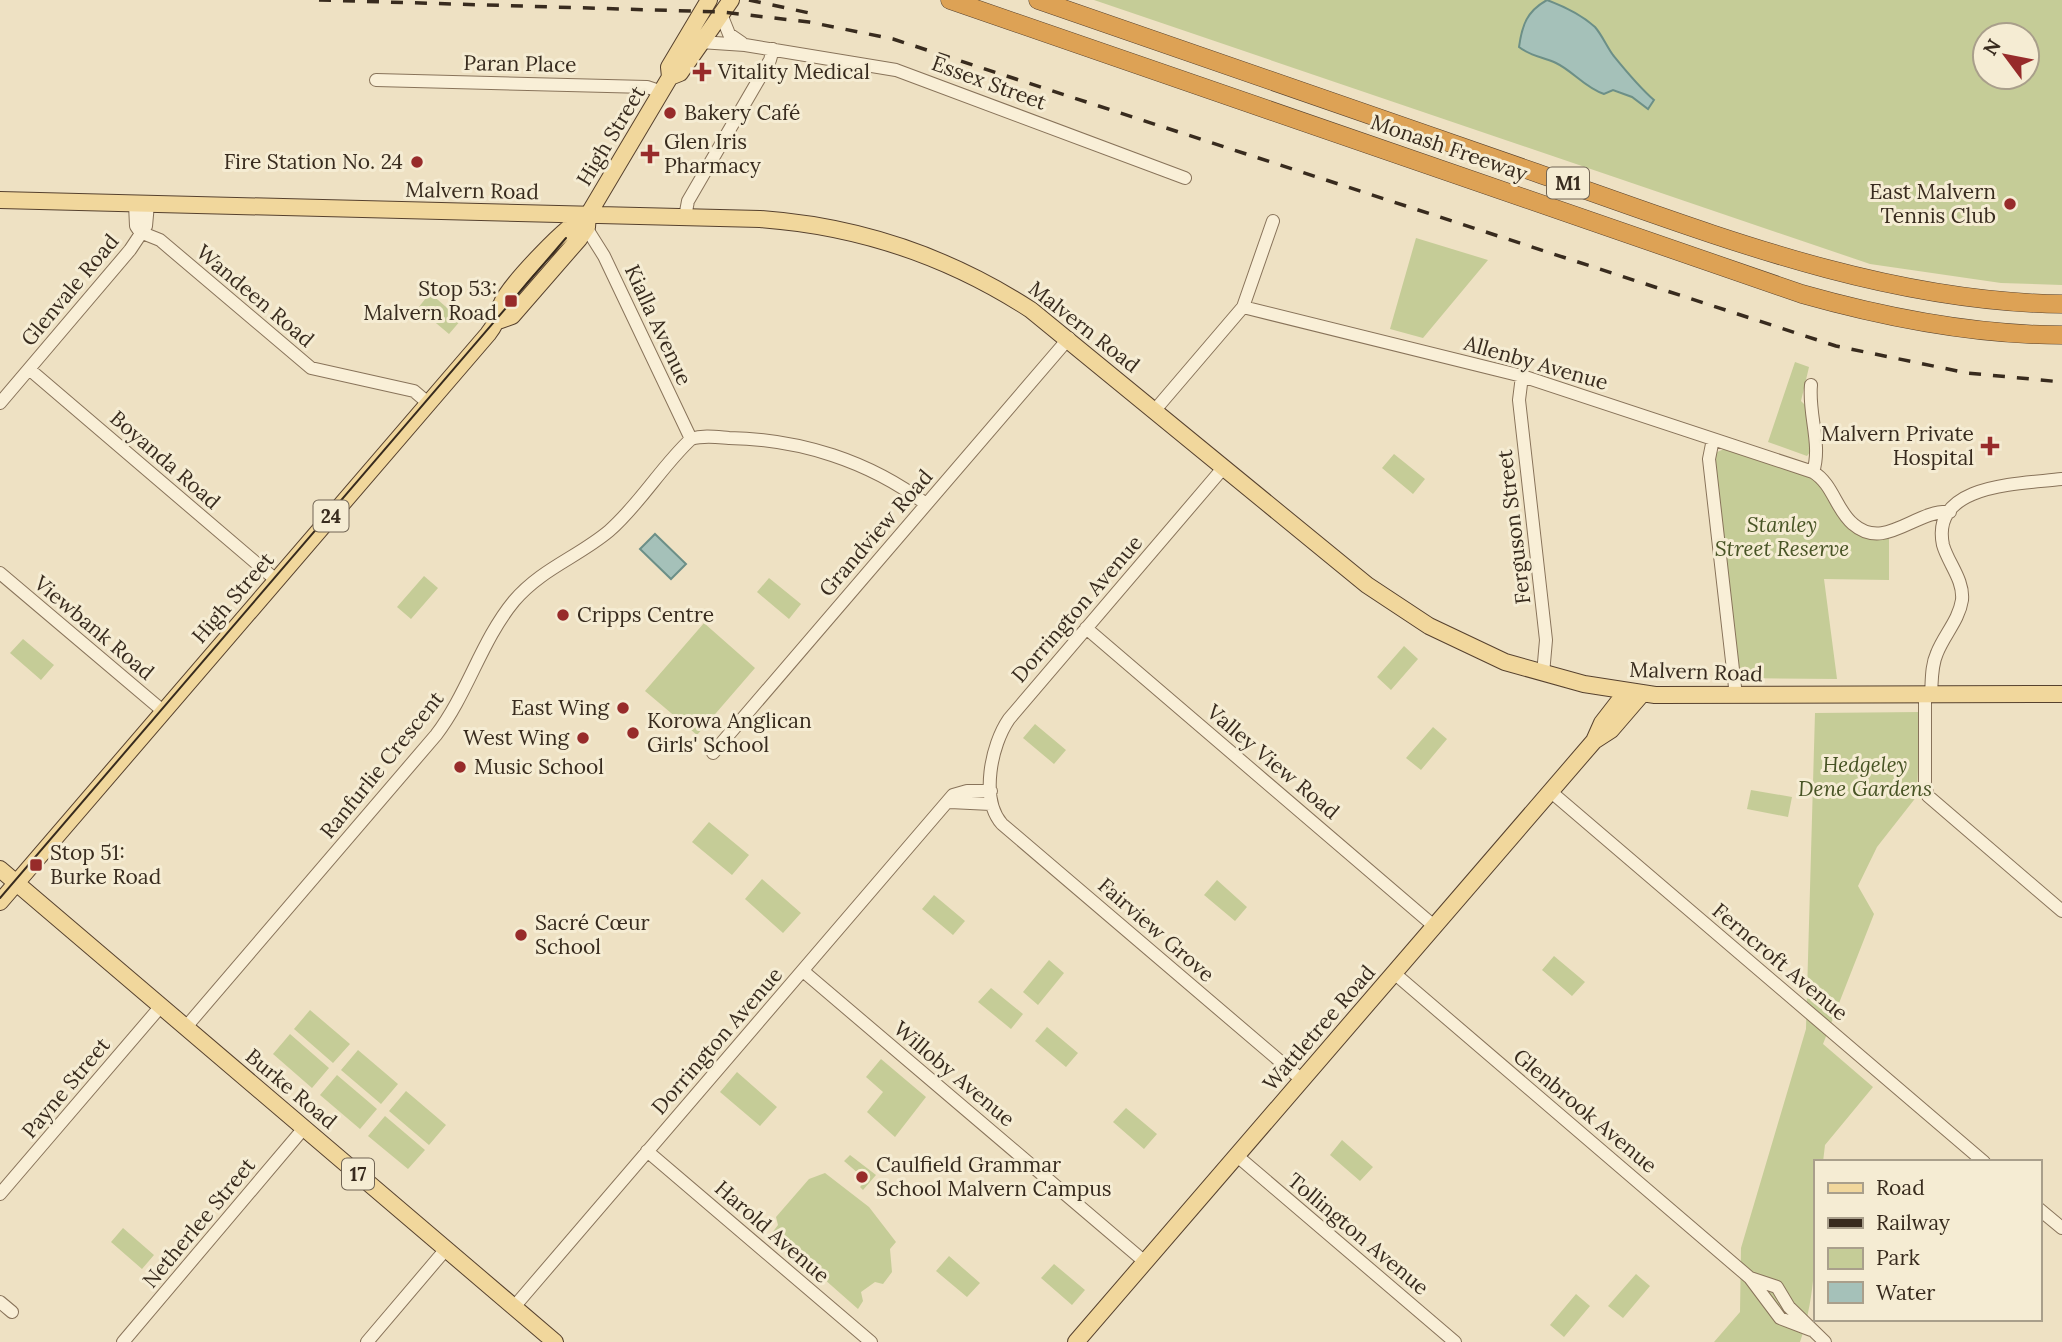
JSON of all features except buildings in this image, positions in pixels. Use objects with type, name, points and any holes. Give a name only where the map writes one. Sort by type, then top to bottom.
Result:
[{"type":"highway","name":"Monash Freeway","points":[[950,0],[1802,294],[1925,323],[1979,331],[2062,335]]},
{"type":"highway","name":"Monash Freeway","points":[[1038,0],[1799,260],[1860,277],[1929,291],[2062,304]]},
{"type":"main road","name":"High Street","points":[[0,902],[498,321],[501,304],[518,282],[566,227],[587,222],[662,92],[670,77],[669,67],[709,0]]},
{"type":"main road","name":"High Street","points":[[670,77],[680,73],[731,0]]},
{"type":"main road","name":"Malvern Road","points":[[0,200],[587,222],[685,217],[811,224],[889,242],[940,260],[989,284],[1069,338],[1399,608],[1466,645],[1543,674],[1634,693],[1736,696],[2062,694]]},
{"type":"main road","name":"Wattletree Road","points":[[1076,1342],[1594,741],[1602,723],[1634,693]]},
{"type":"main road","name":"Burke Road","points":[[0,869],[555,1342]]},
{"type":"street","points":[[721,14],[729,33],[745,45]]},
{"type":"street","name":"Essex Street","points":[[700,43],[745,45],[896,70],[1185,178]]},
{"type":"street","points":[[685,217],[688,201],[770,61],[773,49]]},
{"type":"street","name":"Paran Place","points":[[376,80],[650,87],[662,92]]},
{"type":"street","name":"Glenvale Road","points":[[0,402],[130,250],[140,232],[136,226],[142,204]]},
{"type":"street","points":[[1155,410],[1243,307],[1273,221]]},
{"type":"street","name":"Kialla Avenue","points":[[587,222],[691,439]]},
{"type":"street","name":"Wandeen Road","points":[[140,232],[160,240],[311,368],[414,391],[428,403]]},
{"type":"street","name":"Allenby Avenue","points":[[1243,307],[1522,376],[1813,472]]},
{"type":"street","name":"Grandview Road","points":[[713,753],[1069,338]]},
{"type":"street","name":"Boyanda Road","points":[[29,369],[276,580]]},
{"type":"street","name":"Ferguson Street","points":[[1522,376],[1519,400],[1546,640],[1543,674]]},
{"type":"street","points":[[1811,385],[1810,405],[1817,455],[1813,472],[1823,480],[1850,522],[1867,533],[1884,534],[1928,517],[1933,512],[1950,512]]},
{"type":"street","points":[[691,439],[747,438],[811,448],[876,472],[926,504]]},
{"type":"street","name":"Ranfurlie Crescent","points":[[186,1027],[441,729],[460,699],[486,641],[514,601],[540,575],[609,530],[691,439]]},
{"type":"street","points":[[1713,439],[1709,459],[1736,696]]},
{"type":"street","name":"Dorrington Avenue","points":[[991,804],[995,747],[1002,730],[1224,467]]},
{"type":"street","points":[[2062,479],[1997,486],[1963,499],[1950,512],[1943,530],[1943,545],[1962,595],[1957,617],[1934,659],[1928,695],[1925,786],[1928,796],[2062,911]]},
{"type":"street","points":[[1928,517],[1931,523],[1943,530]]},
{"type":"street","name":"Viewbank Road","points":[[0,573],[163,712]]},
{"type":"street","name":"Valley View Road","points":[[1086,628],[1434,926]]},
{"type":"street","name":"Dorrington Avenue","points":[[514,1307],[957,792],[991,791]]},
{"type":"street","name":"Ferncroft Avenue","points":[[1550,791],[1982,1160]]},
{"type":"street","points":[[950,802],[991,804]]},
{"type":"street","name":"Fairview Grove","points":[[991,804],[1002,824],[1302,1080]]},
{"type":"street","name":"Willoby Avenue","points":[[803,971],[1144,1262]]},
{"type":"street","name":"Glenbrook Avenue","points":[[1394,973],[1751,1278],[1780,1318],[1811,1330],[1825,1342]]},
{"type":"street","name":"Payne Street","points":[[0,1194],[161,1006]]},
{"type":"street","name":"Netherlee Street","points":[[123,1342],[304,1128]]},
{"type":"street","name":"Harold Avenue","points":[[648,1151],[871,1342]]},
{"type":"street","name":"Tollington Avenue","points":[[1236,1156],[1455,1342]]},
{"type":"street","points":[[2041,1211],[2062,1228]]},
{"type":"street","points":[[367,1342],[446,1249]]},
{"type":"street","points":[[0,1302],[12,1312]]},
{"type":"green space","points":[[1094,0],[2062,0],[2062,285],[2001,283],[1870,264]]},
{"type":"green space","points":[[1416,238],[1488,260],[1423,338],[1390,329]]},
{"type":"green space","points":[[430,293],[461,320],[449,334],[418,308]]},
{"type":"green space","points":[[1795,362],[1809,367],[1801,401],[1805,405],[1810,452],[1807,456],[1768,442]]},
{"type":"green space","name":"Stanley Street Reserve","points":[[1724,449],[1780,465],[1813,478],[1823,486],[1849,527],[1858,534],[1871,538],[1889,538],[1889,580],[1824,579],[1837,679],[1740,678],[1714,463],[1715,453]]},
{"type":"green space","points":[[1394,454],[1425,479],[1413,494],[1382,468]]},
{"type":"green space","points":[[424,576],[438,588],[411,619],[397,607]]},
{"type":"green space","points":[[769,578],[801,604],[789,619],[757,592]]},
{"type":"green space","points":[[704,623],[755,668],[697,735],[645,691]]},
{"type":"green space","points":[[23,639],[54,665],[41,680],[10,653]]},
{"type":"green space","points":[[1404,646],[1418,659],[1391,690],[1377,677]]},
{"type":"green space","name":"Hedgeley Dene Gardens","points":[[1920,712],[1917,796],[1877,847],[1858,886],[1874,914],[1823,1044],[1873,1087],[1825,1145],[1823,1160],[1814,1160],[1814,1276],[1800,1342],[1714,1342],[1740,1312],[1741,1248],[1806,1029],[1815,713]]},
{"type":"green space","points":[[1035,724],[1066,750],[1054,764],[1023,738]]},
{"type":"green space","points":[[1433,727],[1447,739],[1421,770],[1406,758]]},
{"type":"green space","points":[[1751,790],[1792,797],[1788,817],[1747,809]]},
{"type":"green space","points":[[709,822],[749,855],[732,875],[692,842]]},
{"type":"green space","points":[[762,879],[801,913],[783,933],[745,899]]},
{"type":"green space","points":[[1217,880],[1247,907],[1235,921],[1204,895]]},
{"type":"green space","points":[[934,895],[965,921],[953,935],[922,909]]},
{"type":"green space","points":[[1554,956],[1585,982],[1572,996],[1542,970]]},
{"type":"green space","points":[[1049,960],[1064,973],[1038,1005],[1023,992]]},
{"type":"green space","points":[[991,988],[1023,1014],[1011,1029],[978,1002]]},
{"type":"green space","points":[[310,1010],[350,1044],[333,1063],[294,1029]]},
{"type":"green space","points":[[1047,1027],[1078,1053],[1066,1067],[1035,1041]]},
{"type":"green space","points":[[290,1034],[329,1068],[312,1088],[273,1054]]},
{"type":"green space","points":[[358,1050],[398,1084],[381,1104],[341,1070]]},
{"type":"green space","points":[[881,1059],[926,1097],[895,1137],[867,1112],[883,1092],[866,1077]]},
{"type":"green space","points":[[737,1072],[777,1107],[760,1126],[720,1092]]},
{"type":"green space","points":[[337,1075],[377,1109],[360,1129],[320,1095]]},
{"type":"green space","points":[[406,1091],[446,1125],[429,1145],[389,1111]]},
{"type":"green space","points":[[1126,1108],[1157,1134],[1144,1149],[1113,1122]]},
{"type":"green space","points":[[385,1116],[425,1150],[408,1169],[368,1136]]},
{"type":"green space","points":[[1342,1140],[1373,1167],[1360,1181],[1330,1155]]},
{"type":"green space","points":[[850,1155],[876,1175],[863,1190],[860,1187],[866,1180],[844,1161]]},
{"type":"green space","points":[[825,1173],[869,1207],[896,1242],[890,1249],[892,1272],[883,1284],[875,1282],[861,1292],[863,1301],[858,1309],[772,1233],[778,1225],[776,1217],[809,1179]]},
{"type":"green space","points":[[123,1228],[154,1255],[142,1269],[111,1242]]},
{"type":"green space","points":[[949,1256],[980,1283],[967,1297],[936,1271]]},
{"type":"green space","points":[[1054,1264],[1085,1290],[1072,1305],[1041,1278]]},
{"type":"green space","points":[[1636,1274],[1650,1286],[1623,1318],[1608,1306]]},
{"type":"green space","points":[[1576,1294],[1590,1306],[1564,1337],[1550,1325]]},
{"type":"water","points":[[1547,0],[1572,11],[1595,27],[1613,55],[1654,100],[1648,109],[1632,97],[1613,90],[1604,94],[1597,91],[1562,66],[1519,47],[1527,19]]},
{"type":"water","points":[[655,534],[686,564],[671,579],[640,549]]},
{"type":"tram line","points":[[0,898],[566,238]]},
{"type":"railway","points":[[319,0],[722,12],[809,22],[893,39],[1836,346],[1967,373],[2062,382]]},
{"type":"railway","points":[[749,0],[814,14]]},
{"type":"place","name":"Vitality Medical","points":[[702,72]]},
{"type":"place","name":"Bakery Café","points":[[670,113]]},
{"type":"place","name":"Glen Iris Pharmacy","points":[[650,154]]},
{"type":"place","name":"Fire Station No. 24","points":[[417,162]]},
{"type":"place","name":"East Malvern Tennis Club","points":[[2010,204]]},
{"type":"place","name":"Stop 53: Malvern Road","points":[[511,301]]},
{"type":"place","name":"Malvern Private Hospital","points":[[1990,446]]},
{"type":"place","name":"Cripps Centre","points":[[563,615]]},
{"type":"place","name":"East Wing","points":[[623,708]]},
{"type":"place","name":"Korowa Anglican Girls' School","points":[[633,733]]},
{"type":"place","name":"West Wing","points":[[583,738]]},
{"type":"place","name":"Music School","points":[[460,767]]},
{"type":"place","name":"Stop 51: Burke Road","points":[[36,865]]},
{"type":"place","name":"Sacré Cœur School","points":[[521,935]]},
{"type":"place","name":"Caulfield Grammar School Malvern Campus","points":[[862,1177]]}]
